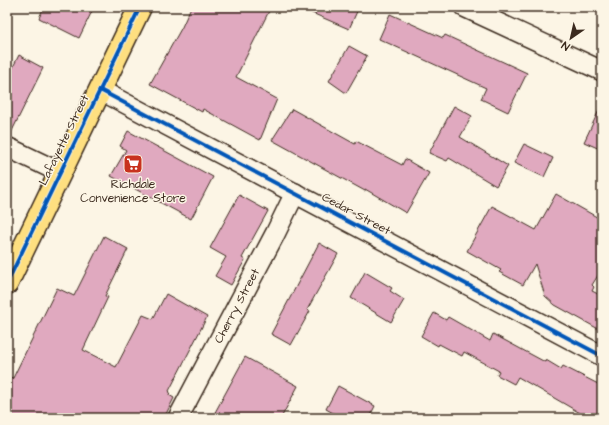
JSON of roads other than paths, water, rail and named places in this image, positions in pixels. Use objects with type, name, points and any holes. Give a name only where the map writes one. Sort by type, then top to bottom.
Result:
[{"type":"highway","name":"Lafayette Street","points":[[7,282],[140,7]]},
{"type":"street","points":[[464,7],[602,71]]},
{"type":"street","name":"Cedar Street","points":[[100,90],[602,356]]},
{"type":"street","points":[[7,147],[59,172]]},
{"type":"street","name":"Cherry Street","points":[[178,418],[295,193]]},
{"type":"place","name":"Richdale Convenience Store","points":[[133,164]]}]
